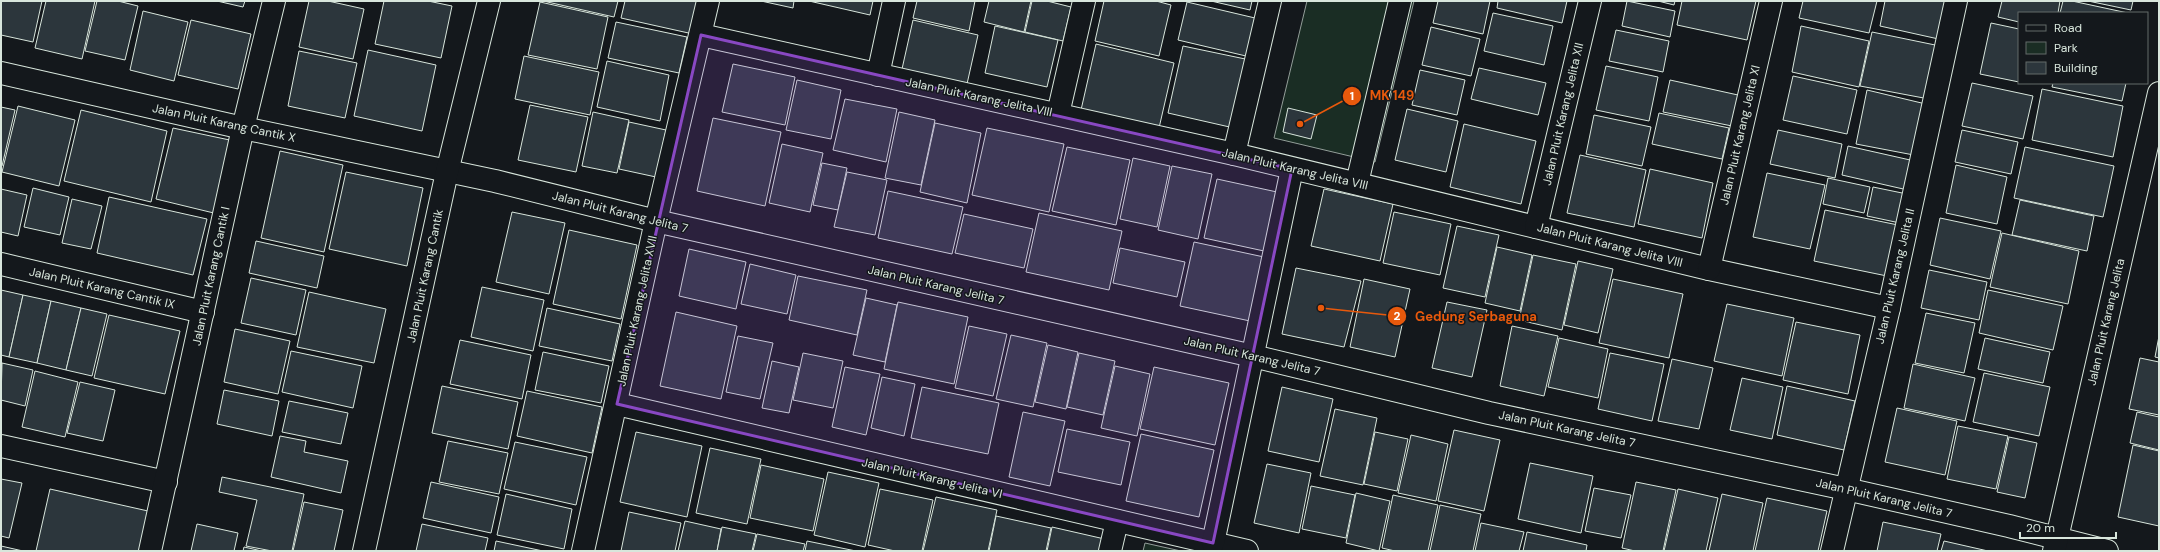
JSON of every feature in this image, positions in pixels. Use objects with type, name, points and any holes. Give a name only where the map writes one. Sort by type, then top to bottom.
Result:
[{"type":"street","name":"Jalan Pluit Karang Cantik I","points":[[150,551],[243,128],[274,1]]},
{"type":"street","name":"Jalan Pluit Karang Cantik","points":[[364,551],[447,172],[489,1]]},
{"type":"street","name":"Jalan Pluit Karang Jelita XVII","points":[[583,551],[617,404],[656,221],[708,1]]},
{"type":"street","points":[[878,75],[894,1]]},
{"type":"street","points":[[1058,114],[1084,1]]},
{"type":"street","points":[[1234,154],[1270,1]]},
{"type":"street","points":[[1357,183],[1400,1]]},
{"type":"street","name":"Jalan Pluit Karang Jelita XII","points":[[1536,227],[1590,1]]},
{"type":"street","name":"Jalan Pluit Karang Jelita XI","points":[[1709,269],[1771,1]]},
{"type":"street","name":"Jalan Pluit Karang Jelita II","points":[[1832,551],[1889,308],[1956,1]]},
{"type":"street","name":"Jalan Pluit Karang Jelita VIII","points":[[701,35],[1234,154],[1709,269],[1889,308]]},
{"type":"street","name":"Jalan Pluit Karang Cantik X","points":[[1,73],[243,128],[447,172]]},
{"type":"street","name":"Jalan Pluit Karang Jelita","points":[[2055,545],[2159,93]]},
{"type":"street","points":[[1213,543],[1292,168]]},
{"type":"street","name":"Jalan Pluit Karang Jelita 7","points":[[447,172],[656,221],[1253,356],[1489,413],[1846,489],[2055,545],[2107,551]]},
{"type":"street","name":"Jalan Pluit Karang Cantik IX","points":[[1,264],[203,312]]},
{"type":"street","name":"Jalan Pluit Karang Jelita VI","points":[[617,404],[1247,551]]},
{"type":"street","points":[[1,446],[166,482]]},
{"type":"street","points":[[1110,551],[1117,520]]},
{"type":"highlighted area","points":[[701,35],[1292,169],[1213,543],[617,404]]},
{"type":"green space","points":[[1307,1],[1414,1],[1375,162],[1274,138]]},
{"type":"green space","points":[[1145,543],[1181,551],[1143,551]]},
{"type":"building","points":[[1,1],[42,1],[33,42],[1,35]]},
{"type":"building","points":[[46,1],[95,1],[82,59],[35,48]]},
{"type":"building","points":[[97,1],[118,1],[138,6],[125,60],[85,51]]},
{"type":"building","points":[[217,1],[245,1],[243,7]]},
{"type":"building","points":[[309,1],[328,1],[364,9],[353,59],[299,47]]},
{"type":"building","points":[[384,1],[428,1],[452,6],[441,58],[375,44]]},
{"type":"building","points":[[543,1],[618,1],[614,17]]},
{"type":"building","points":[[625,1],[700,1],[693,34],[621,18]]},
{"type":"building","points":[[761,1],[794,1],[793,8]]},
{"type":"building","points":[[809,1],[873,1],[870,15]]},
{"type":"building","points":[[917,1],[975,1],[969,31],[913,18]]},
{"type":"building","points":[[989,1],[1031,1],[1024,32],[984,22]]},
{"type":"building","points":[[1032,1],[1047,1],[1071,7],[1063,41],[1025,32]]},
{"type":"building","points":[[1104,1],[1156,1],[1171,5],[1159,56],[1095,41]]},
{"type":"building","points":[[1211,1],[1252,1],[1250,10]]},
{"type":"building","points":[[1438,1],[1490,1],[1483,34],[1433,23]]},
{"type":"building","points":[[1498,1],[1567,1],[1562,23],[1497,8]]},
{"type":"building","points":[[1627,1],[1675,11],[1670,37],[1622,26]]},
{"type":"building","points":[[1658,1],[1675,1],[1674,5]]},
{"type":"building","points":[[1682,1],[1756,1],[1747,40],[1677,25]]},
{"type":"building","points":[[1803,1],[1877,1],[1869,33],[1799,18]]},
{"type":"building","points":[[1885,1],[1951,1],[1943,40],[1880,26]]},
{"type":"building","points":[[2002,1],[2060,1],[2058,12],[2018,12],[2018,22],[1998,17]]},
{"type":"building","points":[[2063,1],[2072,1],[2123,12],[2060,12]]},
{"type":"building","points":[[2088,1],[2133,1],[2131,10]]},
{"type":"building","points":[[540,2],[608,17],[597,69],[528,55]]},
{"type":"building","points":[[1187,2],[1255,18],[1246,56],[1178,40]]},
{"type":"building","points":[[143,11],[188,22],[174,81],[130,70]]},
{"type":"building","points":[[1493,13],[1553,26],[1544,65],[1484,51]]},
{"type":"building","points":[[191,20],[251,34],[238,89],[178,75]]},
{"type":"building","points":[[913,20],[978,35],[967,84],[902,69]]},
{"type":"building","points":[[616,22],[687,37],[679,73],[608,58]]},
{"type":"building","points":[[1991,23],[2018,29],[2018,82],[1980,74]]},
{"type":"building","points":[[995,26],[1058,40],[1047,87],[985,73]]},
{"type":"building","points":[[1801,26],[1869,41],[1859,87],[1792,72]]},
{"type":"building","points":[[1431,27],[1480,39],[1471,76],[1422,65]]},
{"type":"building","points":[[1616,30],[1669,41],[1663,72],[1609,61]]},
{"type":"building","points":[[1872,32],[1940,46],[1929,99],[1860,86]]},
{"type":"building","points":[[1096,44],[1174,63],[1159,128],[1081,110]]},
{"type":"building","points":[[1183,46],[1250,60],[1234,128],[1168,113]]},
{"type":"building","points":[[368,50],[436,65],[422,131],[354,116]]},
{"type":"building","points":[[299,51],[357,63],[345,118],[288,106]]},
{"type":"building","points":[[524,56],[599,72],[590,115],[515,99]]},
{"type":"building","points":[[607,61],[669,75],[660,121],[597,107]]},
{"type":"building","points":[[733,64],[795,77],[785,125],[722,112]]},
{"type":"building","points":[[1606,66],[1658,77],[1649,121],[1596,110]]},
{"type":"building","points":[[1479,68],[1546,83],[1538,115],[1471,99]]},
{"type":"building","points":[[1420,70],[1465,80],[1457,115],[1412,105]]},
{"type":"building","points":[[1793,76],[1857,90],[1847,134],[1783,120]]},
{"type":"building","points":[[797,80],[841,90],[831,139],[786,130]]},
{"type":"building","points":[[1670,80],[1738,95],[1732,126],[1663,112]]},
{"type":"building","points":[[1972,83],[2033,96],[2023,139],[1962,126]]},
{"type":"building","points":[[2053,84],[2126,84],[2122,101],[2052,87]]},
{"type":"building","points":[[2042,89],[2123,106],[2113,157],[2032,140]]},
{"type":"building","points":[[1867,90],[1930,105],[1919,156],[1856,144]]},
{"type":"building","points":[[845,99],[897,109],[886,162],[833,150]]},
{"type":"building","points":[[530,105],[588,117],[576,172],[518,160]]},
{"type":"building","points":[[18,106],[75,120],[59,186],[2,172]]},
{"type":"building","points":[[1,107],[15,110],[2,166],[1,166]]},
{"type":"building","points":[[1288,108],[1317,115],[1311,139],[1283,132]]},
{"type":"building","points":[[1407,109],[1458,121],[1446,172],[1395,160]]},
{"type":"building","points":[[81,110],[167,131],[151,202],[64,181]]},
{"type":"building","points":[[593,112],[629,120],[617,173],[582,166]]},
{"type":"building","points":[[899,112],[935,120],[921,185],[885,178]]},
{"type":"building","points":[[1659,113],[1729,128],[1722,159],[1652,144]]},
{"type":"building","points":[[1594,115],[1651,127],[1642,166],[1586,154]]},
{"type":"building","points":[[713,118],[781,132],[765,206],[697,191]]},
{"type":"building","points":[[629,122],[666,130],[656,177],[619,169]]},
{"type":"building","points":[[935,123],[981,133],[967,203],[920,192]]},
{"type":"building","points":[[1464,124],[1536,141],[1521,204],[1450,187]]},
{"type":"building","points":[[173,128],[239,142],[222,215],[156,199]]},
{"type":"building","points":[[987,128],[1064,144],[1049,212],[972,195]]},
{"type":"building","points":[[1778,130],[1842,144],[1835,178],[1770,164]]},
{"type":"building","points":[[1962,130],[2018,142],[2011,174],[1955,162]]},
{"type":"building","points":[[782,144],[823,153],[810,212],[769,203]]},
{"type":"building","points":[[1848,146],[1919,162],[1912,191],[1842,175]]},
{"type":"building","points":[[1067,147],[1130,160],[1116,225],[1052,211]]},
{"type":"building","points":[[2025,147],[2114,166],[2103,217],[2014,198]]},
{"type":"building","points":[[280,151],[343,165],[324,252],[261,238]]},
{"type":"building","points":[[1580,155],[1646,170],[1634,227],[1567,213]]},
{"type":"building","points":[[1133,158],[1170,166],[1157,227],[1120,219]]},
{"type":"building","points":[[822,163],[847,168],[838,210],[813,205]]},
{"type":"building","points":[[1956,165],[2007,177],[1997,224],[1946,213]]},
{"type":"building","points":[[1172,166],[1212,174],[1198,239],[1158,230]]},
{"type":"building","points":[[1650,169],[1713,183],[1702,238],[1638,224]]},
{"type":"building","points":[[346,172],[423,188],[407,266],[329,249]]},
{"type":"building","points":[[847,172],[887,180],[875,235],[834,227]]},
{"type":"building","points":[[1767,173],[1825,185],[1810,249],[1753,237]]},
{"type":"building","points":[[1828,178],[1870,187],[1864,213],[1823,204]]},
{"type":"building","points":[[1217,179],[1277,192],[1264,251],[1204,238]]},
{"type":"building","points":[[1873,187],[1907,194],[1900,223],[1867,216]]},
{"type":"building","points":[[33,188],[69,197],[60,235],[24,227]]},
{"type":"building","points":[[1,189],[27,195],[18,236],[1,232]]},
{"type":"building","points":[[1324,189],[1393,204],[1380,261],[1311,246]]},
{"type":"building","points":[[888,191],[963,207],[952,254],[878,238]]},
{"type":"building","points":[[109,197],[207,219],[193,275],[97,253]]},
{"type":"building","points":[[72,199],[102,206],[91,249],[62,243]]},
{"type":"building","points":[[2020,200],[2094,216],[2087,251],[2012,235]]},
{"type":"building","points":[[1825,210],[1898,225],[1887,276],[1814,261]]},
{"type":"building","points":[[512,212],[565,223],[549,294],[496,282]]},
{"type":"building","points":[[1394,212],[1451,224],[1440,275],[1383,263]]},
{"type":"building","points":[[1039,213],[1122,231],[1109,290],[1026,272]]},
{"type":"building","points":[[964,214],[1033,229],[1024,268],[955,253]]},
{"type":"building","points":[[1940,218],[2001,231],[1990,279],[1930,265]]},
{"type":"building","points":[[1457,226],[1499,235],[1485,297],[1443,288]]},
{"type":"building","points":[[569,230],[637,245],[621,319],[553,304]]},
{"type":"building","points":[[2002,233],[2079,251],[2068,304],[1990,287]]},
{"type":"building","points":[[256,241],[324,256],[317,288],[249,273]]},
{"type":"building","points":[[1194,242],[1264,257],[1250,321],[1180,306]]},
{"type":"building","points":[[1497,247],[1532,255],[1520,311],[1485,303]]},
{"type":"building","points":[[1120,248],[1185,262],[1177,297],[1113,283]]},
{"type":"building","points":[[689,249],[746,262],[736,309],[679,296]]},
{"type":"building","points":[[1533,255],[1576,264],[1562,330],[1519,320]]},
{"type":"building","points":[[1578,261],[1613,269],[1598,333],[1564,325]]},
{"type":"building","points":[[750,264],[796,275],[787,314],[741,304]]},
{"type":"building","points":[[1296,268],[1361,281],[1344,347],[1282,334]]},
{"type":"building","points":[[1929,270],[1987,282],[1979,320],[1921,308]]},
{"type":"building","points":[[798,276],[867,290],[857,335],[789,320]]},
{"type":"building","points":[[251,278],[306,290],[296,335],[241,323]]},
{"type":"building","points":[[1364,279],[1410,289],[1395,357],[1350,347]]},
{"type":"building","points":[[1613,279],[1683,294],[1669,358],[1599,343]]},
{"type":"building","points":[[482,287],[544,300],[533,351],[471,337]]},
{"type":"building","points":[[1,290],[23,295],[9,357],[1,355]]},
{"type":"building","points":[[1988,290],[2063,306],[2053,350],[1979,333]]},
{"type":"building","points":[[309,292],[386,309],[374,363],[297,347]]},
{"type":"building","points":[[23,295],[51,301],[37,363],[9,357]]},
{"type":"building","points":[[866,298],[897,305],[885,362],[853,355]]},
{"type":"building","points":[[51,301],[81,308],[66,370],[37,363]]},
{"type":"building","points":[[898,302],[968,317],[954,384],[884,369]]},
{"type":"building","points":[[1447,302],[1487,310],[1472,377],[1432,368]]},
{"type":"building","points":[[1727,304],[1794,318],[1782,376],[1714,361]]},
{"type":"building","points":[[81,308],[107,314],[92,376],[66,370]]},
{"type":"building","points":[[547,308],[620,324],[612,361],[539,346]]},
{"type":"building","points":[[676,312],[737,326],[721,399],[660,386]]},
{"type":"building","points":[[1926,313],[1975,323],[1964,373],[1915,363]]},
{"type":"building","points":[[109,315],[180,331],[165,394],[94,378]]},
{"type":"building","points":[[1796,322],[1860,335],[1848,394],[1783,380]]},
{"type":"building","points":[[969,326],[1007,334],[993,396],[955,388]]},
{"type":"building","points":[[1512,326],[1558,336],[1544,396],[1500,386]]},
{"type":"building","points":[[235,329],[290,341],[278,394],[224,382]]},
{"type":"building","points":[[1011,335],[1047,343],[1033,407],[996,399]]},
{"type":"building","points":[[738,336],[773,343],[760,399],[726,392]]},
{"type":"building","points":[[2159,336],[2159,358],[2155,357]]},
{"type":"building","points":[[1559,338],[1608,349],[1598,398],[1548,387]]},
{"type":"building","points":[[1985,338],[2050,352],[2043,383],[1978,369]]},
{"type":"building","points":[[460,340],[531,355],[522,399],[450,384]]},
{"type":"building","points":[[1048,345],[1078,352],[1066,409],[1035,402]]},
{"type":"building","points":[[291,351],[362,366],[353,408],[282,392]]},
{"type":"building","points":[[543,352],[609,366],[601,403],[535,390]]},
{"type":"building","points":[[803,353],[843,361],[833,408],[793,400]]},
{"type":"building","points":[[1079,353],[1115,361],[1103,415],[1067,407]]},
{"type":"building","points":[[1610,353],[1664,364],[1652,421],[1598,409]]},
{"type":"building","points":[[2140,358],[2159,362],[2159,415],[2129,409]]},
{"type":"building","points":[[1672,359],[1713,368],[1699,429],[1658,421]]},
{"type":"building","points":[[772,361],[799,367],[789,413],[762,408]]},
{"type":"building","points":[[2,363],[33,370],[25,406],[1,400]]},
{"type":"building","points":[[1913,364],[1975,378],[1965,421],[1904,408]]},
{"type":"building","points":[[1115,366],[1150,374],[1137,436],[1101,428]]},
{"type":"building","points":[[845,367],[880,374],[866,435],[832,427]]},
{"type":"building","points":[[1154,367],[1229,383],[1215,445],[1140,429]]},
{"type":"building","points":[[35,371],[78,382],[65,437],[22,427]]},
{"type":"building","points":[[1984,373],[2050,387],[2039,436],[1973,422]]},
{"type":"building","points":[[882,377],[915,384],[904,436],[871,428]]},
{"type":"building","points":[[1742,378],[1783,387],[1772,439],[1730,430]]},
{"type":"building","points":[[80,382],[115,390],[103,441],[67,433]]},
{"type":"building","points":[[442,386],[518,402],[508,449],[432,433]]},
{"type":"building","points":[[1787,386],[1855,401],[1844,450],[1777,435]]},
{"type":"building","points":[[922,387],[999,403],[988,454],[911,438]]},
{"type":"building","points":[[1282,387],[1333,399],[1319,462],[1268,451]]},
{"type":"building","points":[[224,390],[279,401],[272,436],[217,424]]},
{"type":"building","points":[[527,391],[602,407],[592,453],[517,436]]},
{"type":"building","points":[[289,401],[348,413],[341,444],[282,432]]},
{"type":"building","points":[[1897,408],[1957,421],[1945,475],[1885,462]]},
{"type":"building","points":[[1335,409],[1377,418],[1363,485],[1320,476]]},
{"type":"building","points":[[1023,412],[1065,421],[1050,486],[1009,477]]},
{"type":"building","points":[[2137,412],[2159,417],[2159,450],[2130,443]]},
{"type":"building","points":[[1958,426],[2008,436],[1996,489],[1947,479]]},
{"type":"building","points":[[1067,429],[1130,442],[1121,485],[1058,472]]},
{"type":"building","points":[[1454,430],[1500,440],[1484,511],[1438,501]]},
{"type":"building","points":[[636,432],[702,446],[687,517],[620,502]]},
{"type":"building","points":[[1375,432],[1408,439],[1397,491],[1364,484]]},
{"type":"building","points":[[1141,434],[1214,450],[1199,517],[1126,501]]},
{"type":"building","points":[[1411,435],[1448,444],[1436,501],[1398,493]]},
{"type":"building","points":[[280,436],[306,441],[304,452],[348,461],[341,493],[271,477]]},
{"type":"building","points":[[2009,437],[2037,443],[2025,498],[1997,492]]},
{"type":"building","points":[[448,441],[508,453],[499,494],[439,482]]},
{"type":"building","points":[[515,442],[587,457],[576,505],[504,489]]},
{"type":"building","points":[[2133,445],[2159,451],[2159,526],[2118,517]]},
{"type":"building","points":[[710,448],[761,459],[747,524],[696,513]]},
{"type":"building","points":[[1530,463],[1593,476],[1581,533],[1518,519]]},
{"type":"building","points":[[1267,464],[1311,473],[1299,533],[1254,523]]},
{"type":"building","points":[[761,465],[824,479],[813,531],[750,518]]},
{"type":"building","points":[[828,472],[879,483],[865,547],[814,535]]},
{"type":"building","points":[[222,477],[304,494],[292,551],[272,551],[246,546],[257,500],[219,492]]},
{"type":"building","points":[[1,479],[22,483],[9,538],[1,536]]},
{"type":"building","points":[[431,482],[499,497],[491,533],[423,518]]},
{"type":"building","points":[[1636,482],[1676,490],[1663,551],[1635,551],[1622,548]]},
{"type":"building","points":[[1311,486],[1355,495],[1346,538],[1302,529]]},
{"type":"building","points":[[1594,488],[1631,495],[1621,538],[1585,531]]},
{"type":"building","points":[[50,489],[148,511],[139,551],[36,551]]},
{"type":"building","points":[[880,489],[933,500],[922,551],[895,551],[868,545]]},
{"type":"building","points":[[1678,489],[1718,498],[1706,551],[1664,551]]},
{"type":"building","points":[[1356,493],[1390,501],[1379,551],[1346,543]]},
{"type":"building","points":[[506,494],[572,509],[564,549],[497,535]]},
{"type":"building","points":[[1722,494],[1763,503],[1753,551],[1709,551]]},
{"type":"building","points":[[1393,495],[1438,505],[1428,551],[1395,551],[1382,548]]},
{"type":"building","points":[[936,497],[997,510],[988,551],[923,551]]},
{"type":"building","points":[[1767,498],[1827,511],[1818,551],[1755,551]]},
{"type":"building","points":[[304,502],[343,510],[334,551],[293,551]]},
{"type":"building","points":[[1440,505],[1481,514],[1473,551],[1430,551]]},
{"type":"building","points":[[629,512],[681,523],[675,551],[621,551]]},
{"type":"building","points":[[996,516],[1051,528],[1046,551],[989,551]]},
{"type":"building","points":[[685,521],[721,529],[717,551],[678,551]]},
{"type":"building","points":[[1883,522],[1941,534],[1937,551],[1877,551]]},
{"type":"building","points":[[1481,523],[1524,532],[1519,551],[1475,551]]},
{"type":"building","points":[[197,524],[238,533],[234,551],[191,551]]},
{"type":"building","points":[[422,524],[488,538],[485,551],[416,551]]},
{"type":"building","points":[[722,527],[756,534],[752,551],[717,551]]},
{"type":"building","points":[[1052,527],[1109,540],[1106,551],[1047,551]]},
{"type":"building","points":[[1527,532],[1587,545],[1586,551],[1523,551]]},
{"type":"building","points":[[757,534],[805,544],[803,551],[753,551]]},
{"type":"building","points":[[496,541],[543,551],[494,551]]},
{"type":"building","points":[[807,541],[856,551],[805,551]]},
{"type":"building","points":[[1944,541],[1988,551],[1941,551]]},
{"type":"building","points":[[1,546],[23,551],[1,551]]},
{"type":"building","points":[[244,547],[262,551],[243,551]]},
{"type":"place","name":"MK 149","points":[[1300,124]]},
{"type":"place","name":"Gedung Serbaguna","points":[[1321,308]]}]
